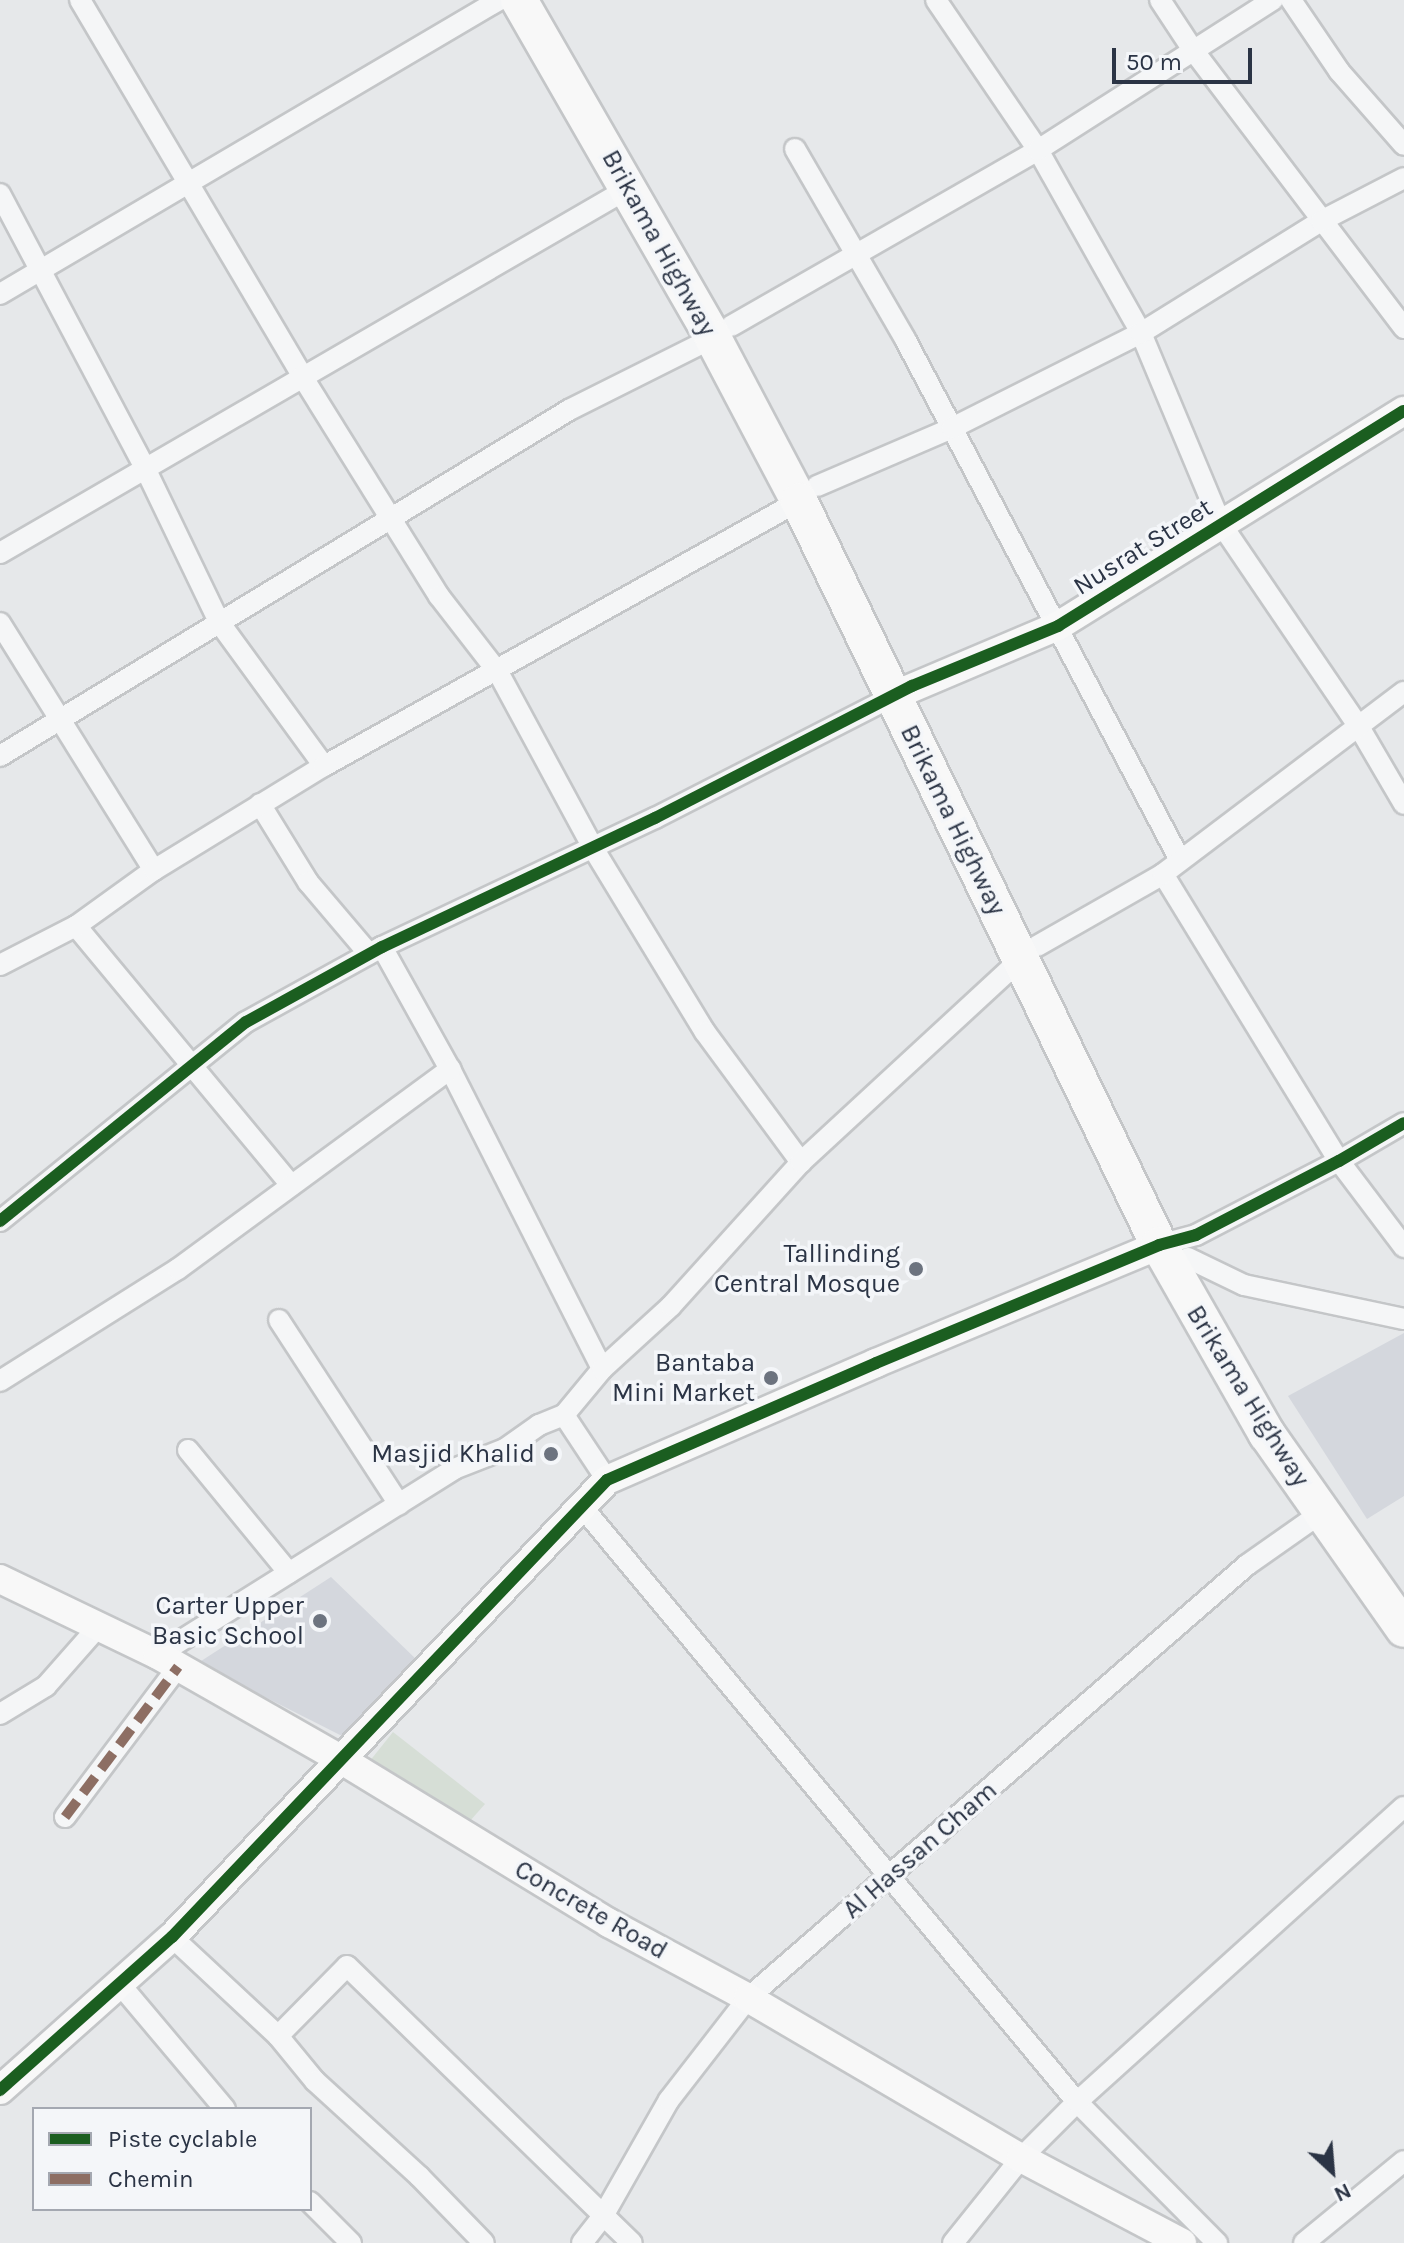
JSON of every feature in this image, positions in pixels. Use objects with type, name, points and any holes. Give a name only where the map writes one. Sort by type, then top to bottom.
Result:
[{"type":"highway","name":"Brikama Highway","points":[[519,0],[629,188],[722,332]]},
{"type":"highway","name":"Brikama Highway","points":[[543,0],[659,195],[722,332],[808,494],[1028,953],[1259,1421],[1404,1629]]},
{"type":"highway","name":"Brikama Highway","points":[[1175,1247],[1307,1458],[1404,1596]]},
{"type":"street","points":[[80,0],[302,376],[439,596],[498,672],[593,848],[705,1032],[801,1162]]},
{"type":"street","points":[[0,294],[39,268],[499,0]]},
{"type":"street","points":[[936,0],[1038,150],[1141,333],[1221,524],[1359,727],[1404,804]]},
{"type":"street","points":[[1160,0],[1193,50],[1404,328]]},
{"type":"street","points":[[0,756],[569,410],[722,332],[1038,150],[1273,0]]},
{"type":"street","points":[[1291,0],[1339,71],[1404,145]]},
{"type":"street","points":[[795,149],[952,428],[1180,860]]},
{"type":"street","points":[[0,965],[76,926],[154,870],[324,766],[498,672],[808,494],[952,428],[1141,333],[1321,221],[1404,178]]},
{"type":"street","points":[[0,553],[629,188]]},
{"type":"street","points":[[0,194],[145,468],[219,622],[324,766]]},
{"type":"street","name":"Nusrat Street","points":[[903,691],[1058,626],[1404,411]]},
{"type":"street","points":[[0,623],[154,870]]},
{"type":"street","points":[[0,1221],[190,1064],[246,1022],[376,951],[593,848],[903,691]]},
{"type":"street","points":[[65,1817],[168,1661],[289,1573],[454,1469],[505,1449],[539,1425],[564,1415],[602,1369],[671,1306],[801,1162],[1028,953],[1163,874],[1404,692]]},
{"type":"street","points":[[260,804],[308,882],[376,951],[450,1069],[602,1369]]},
{"type":"street","points":[[1163,874],[1339,1161],[1404,1247]]},
{"type":"street","points":[[76,926],[291,1185]]},
{"type":"street","points":[[0,1381],[178,1269],[450,1069]]},
{"type":"street","points":[[0,2090],[172,1937],[607,1480],[876,1363],[1175,1247],[1339,1161],[1404,1123]]},
{"type":"street","points":[[1175,1247],[1244,1285],[1404,1319]]},
{"type":"street","points":[[279,1320],[399,1504]]},
{"type":"street","points":[[564,1415],[607,1480]]},
{"type":"street","points":[[188,1450],[289,1573]]},
{"type":"street","points":[[583,1508],[1077,2102],[1217,2243]]},
{"type":"street","name":"Al Hassan Cham","points":[[582,2243],[603,2216],[669,2100],[748,1998],[1247,1565],[1321,1513]]},
{"type":"street","name":"Concrete Road","points":[[0,1579],[168,1661],[342,1760],[609,1923],[748,1998],[1021,2158],[1182,2243]]},
{"type":"street","points":[[0,1714],[46,1686],[98,1627]]},
{"type":"street","points":[[953,2243],[1021,2158],[1077,2102],[1404,1807]]},
{"type":"street","points":[[172,1937],[278,2036],[315,2081],[419,2176],[484,2243]]},
{"type":"street","points":[[278,2036],[347,1966],[632,2243]]},
{"type":"street","points":[[118,1982],[223,2107]]},
{"type":"street","points":[[1304,2243],[1404,2161]]},
{"type":"street","points":[[312,2204],[351,2243]]},
{"type":"shaded area","points":[[1404,1333],[1404,1496],[1367,1519],[1288,1396]]},
{"type":"shaded area","name":"Carter Upper Basic School","points":[[331,1577],[418,1661],[344,1737],[198,1663]]},
{"type":"shaded area","points":[[393,1732],[485,1804],[462,1830],[361,1772]]},
{"type":"marked path","points":[[65,1817],[178,1667]]},
{"type":"cycle path","points":[[0,1221],[246,1022],[382,947],[655,818],[912,686],[1058,626],[1404,411]]},
{"type":"cycle path","points":[[0,2090],[172,1937],[607,1480],[1159,1245],[1196,1235],[1339,1161],[1404,1123]]},
{"type":"place","name":"Tallinding Central Mosque","points":[[916,1269]]},
{"type":"place","name":"Bantaba Mini Market","points":[[771,1378]]},
{"type":"place","name":"Masjid Khalid","points":[[551,1454]]},
{"type":"place","name":"Carter Upper Basic School","points":[[320,1621]]}]
